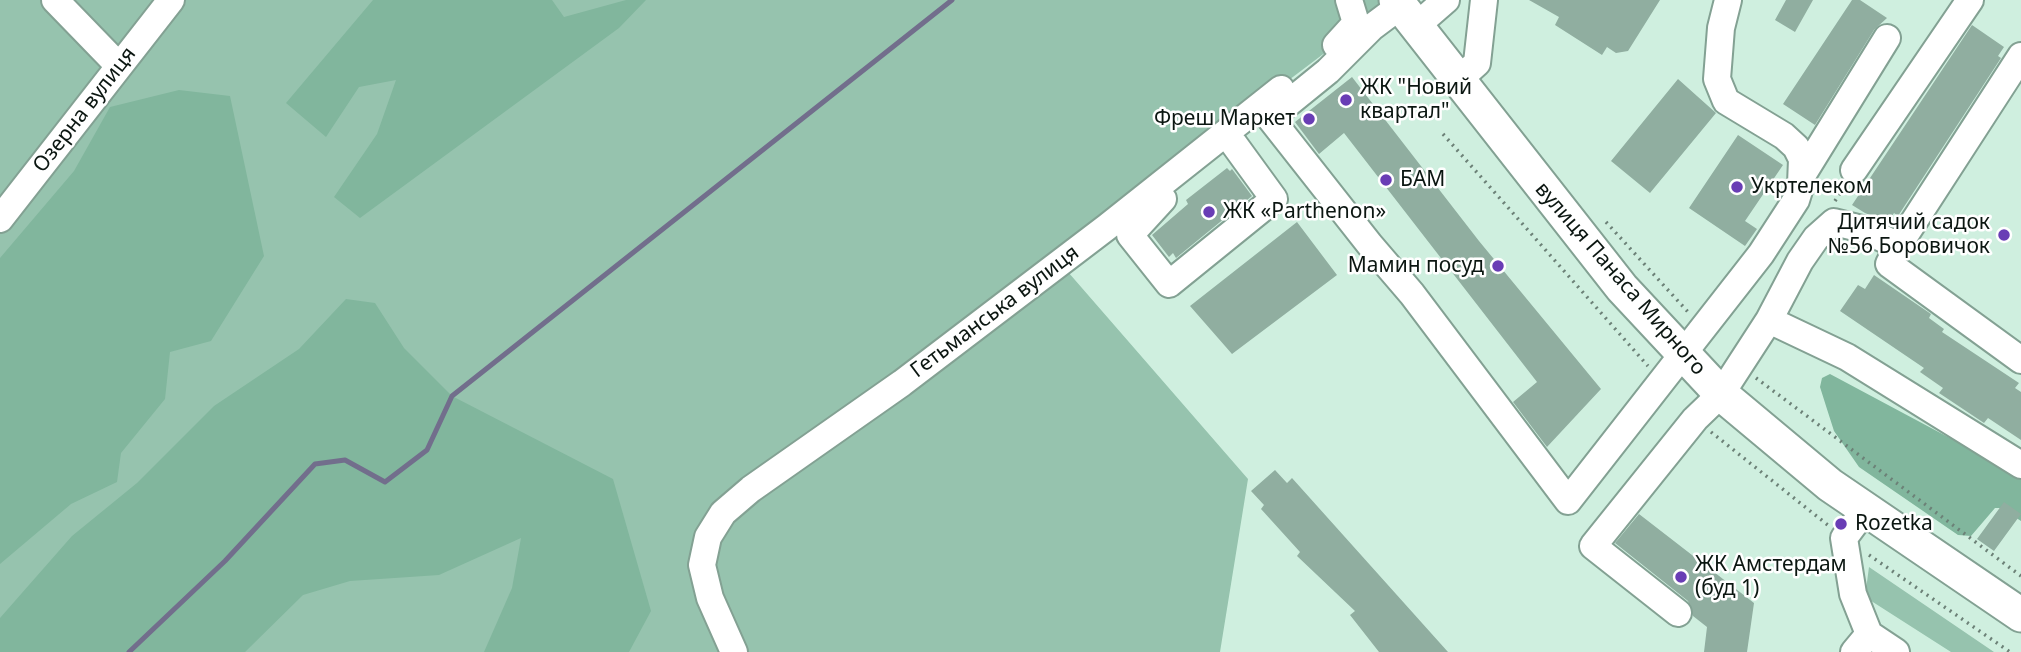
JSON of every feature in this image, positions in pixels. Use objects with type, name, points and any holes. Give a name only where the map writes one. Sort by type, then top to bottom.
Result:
[{"type":"main road","name":"вулиця Панаса Мирного","points":[[1404,11],[1614,278],[1681,355],[1721,394],[1792,455],[1865,510],[2021,615]]},
{"type":"street","points":[[55,0],[119,66]]},
{"type":"street","name":"Озерна вулиця","points":[[0,219],[171,0]]},
{"type":"street","name":"Гетьманська вулиця","points":[[733,652],[710,598],[702,565],[708,537],[723,513],[751,489],[902,383],[1107,227],[1341,41],[1356,23],[1349,0]]},
{"type":"street","points":[[1234,144],[1274,199],[1168,284],[1130,235],[1182,179],[1270,118],[1328,71],[1372,27],[1404,11],[1447,0]]},
{"type":"street","points":[[1457,81],[1477,63],[1484,0]]},
{"type":"street","points":[[1270,118],[1370,246],[1412,294],[1567,501],[1761,254],[1796,200],[1802,174],[1801,159],[1796,147],[1784,136],[1726,101],[1717,79],[1721,28],[1728,0]]},
{"type":"street","points":[[1854,170],[1970,0]]},
{"type":"street","points":[[1802,174],[1887,38]]},
{"type":"street","points":[[2021,57],[1889,264],[2021,360]]},
{"type":"street","points":[[1678,613],[1593,546],[1695,419],[1721,394],[1769,320],[1815,238],[1833,222],[1866,230],[1898,246]]},
{"type":"street","points":[[1769,320],[1847,357],[2021,465]]},
{"type":"street","points":[[1865,510],[1844,538],[1861,643],[1896,652]]},
{"type":"green space","points":[[0,0],[161,0],[0,205]]},
{"type":"green space","points":[[182,0],[1385,0],[1388,5],[1055,257],[1248,479],[1220,652],[0,652],[0,234]]},
{"type":"green space","points":[[373,0],[552,0],[564,17],[626,0],[646,0],[619,28],[360,218],[334,197],[377,134],[396,80],[359,87],[326,137],[286,103]]},
{"type":"green space","points":[[179,90],[230,96],[264,256],[211,341],[170,352],[165,399],[121,453],[117,482],[71,504],[0,564],[0,258],[74,171],[110,107]]},
{"type":"green space","points":[[346,299],[375,303],[404,348],[452,396],[613,479],[651,611],[629,652],[484,652],[512,588],[521,538],[439,575],[350,581],[303,595],[245,652],[0,652],[0,618],[72,536],[137,483],[214,406],[299,349]]},
{"type":"green space","points":[[1830,374],[2021,476],[2021,521],[2001,508],[1995,508],[1971,536],[1958,535],[1859,467],[1834,431],[1820,387],[1822,378]]},
{"type":"green space","points":[[1869,567],[1994,652],[1951,652],[1865,597]]},
{"type":"building","points":[[1529,0],[1660,0],[1628,51],[1616,53],[1607,47],[1602,55],[1555,25],[1559,17]]},
{"type":"building","points":[[1786,0],[1813,0],[1795,32],[1775,20]]},
{"type":"building","points":[[1852,0],[1860,0],[1887,18],[1874,30],[1815,125],[1783,104]]},
{"type":"building","points":[[1972,25],[2004,47],[1998,56],[2001,58],[1898,216],[1894,213],[1890,219],[1885,216],[1882,220],[1852,205]]},
{"type":"building","points":[[1352,77],[1479,241],[1601,389],[1547,447],[1513,402],[1537,382],[1344,133],[1319,154],[1295,122]]},
{"type":"building","points":[[1678,79],[1716,113],[1650,193],[1611,161]]},
{"type":"building","points":[[1738,135],[1783,165],[1745,221],[1757,229],[1745,246],[1689,208]]},
{"type":"building","name":"ЖК «Parthenon»","points":[[1227,168],[1230,171],[1232,169],[1252,196],[1176,258],[1173,253],[1169,257],[1152,235],[1188,204],[1186,200]]},
{"type":"building","points":[[1297,222],[1337,275],[1232,354],[1190,306]]},
{"type":"building","points":[[1874,275],[1931,314],[1929,318],[1944,329],[1942,332],[2019,383],[2015,388],[2021,392],[2021,440],[1988,418],[1984,423],[1939,393],[1943,388],[1920,372],[1924,368],[1840,311],[1858,285],[1865,289]]},
{"type":"building","points":[[1275,470],[1287,483],[1292,478],[1448,652],[1379,652],[1350,615],[1355,611],[1297,556],[1300,552],[1261,509],[1264,505],[1251,491]]},
{"type":"building","points":[[2004,502],[2021,514],[1994,551],[1977,539]]},
{"type":"building","name":"ЖК Амстердам (буд 1)","points":[[1639,514],[1754,603],[1747,652],[1704,652],[1707,627],[1693,616],[1688,601],[1615,543]]},
{"type":"waterway","points":[[129,652],[225,561],[315,464],[345,460],[385,482],[427,450],[452,396],[952,0]]},
{"type":"place","name":"ЖК \"Новий квартал\"","points":[[1346,100]]},
{"type":"place","name":"Фреш Маркет","points":[[1309,119]]},
{"type":"place","name":"БАМ","points":[[1386,180]]},
{"type":"place","name":"Укртелеком","points":[[1737,187]]},
{"type":"place","name":"ЖК «Parthenon»","points":[[1209,212]]},
{"type":"place","name":"Дитячий садок №56 Боровичок","points":[[2004,235]]},
{"type":"place","name":"Мамин посуд","points":[[1498,266]]},
{"type":"place","name":"Rozetka","points":[[1841,524]]},
{"type":"place","name":"ЖК Амстердам (буд 1)","points":[[1681,577]]}]
